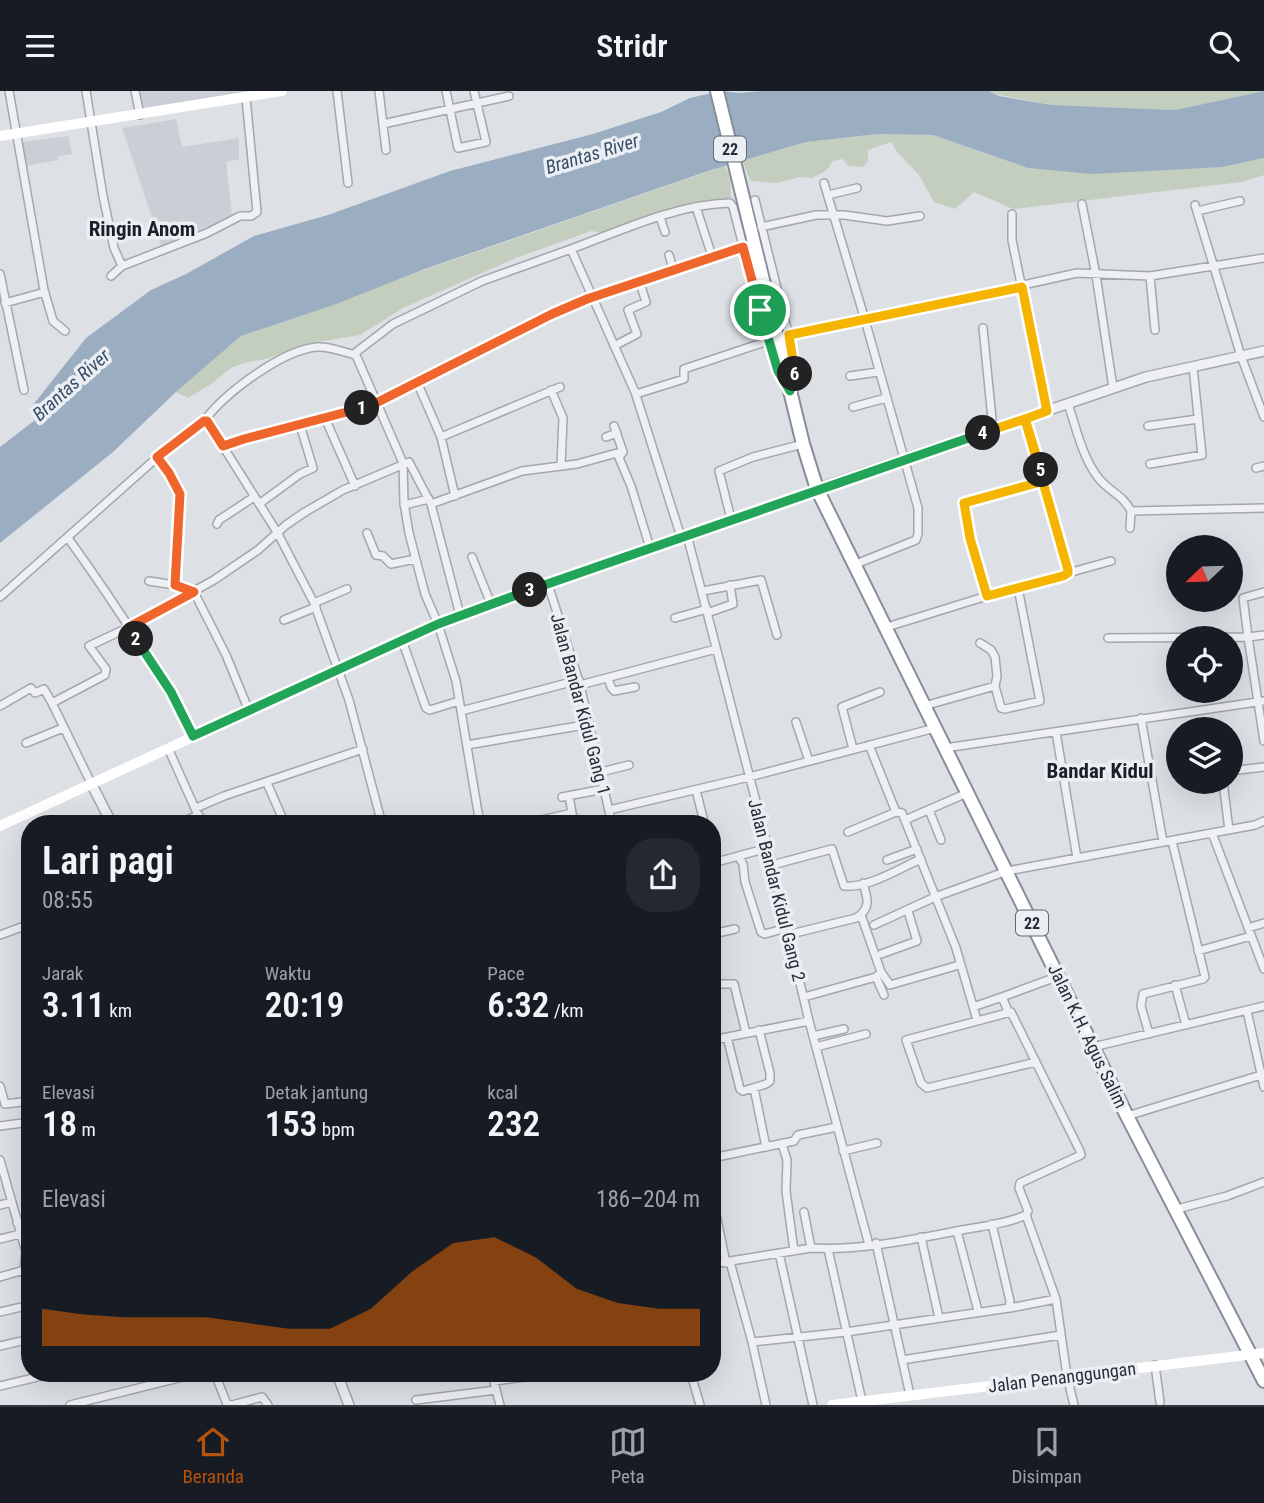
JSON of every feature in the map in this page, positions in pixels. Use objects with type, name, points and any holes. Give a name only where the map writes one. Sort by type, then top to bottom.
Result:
[{"type":"highway","name":"22","points":[[717,91],[750,204],[790,391],[817,489]]},
{"type":"highway","name":"Jalan K.H. Agus Salim","points":[[817,489],[1128,1116],[1258,1354]]},
{"type":"highway","name":"22","points":[[1258,1354],[1264,1381]]},
{"type":"main road","points":[[0,136],[282,91]]},
{"type":"main road","points":[[25,815],[438,624],[817,489]]},
{"type":"main road","points":[[0,826],[21,817]]},
{"type":"main road","name":"Jalan Penanggungan","points":[[832,1405],[1258,1354]]},
{"type":"street","points":[[9,91],[45,292],[53,321],[65,331]]},
{"type":"street","points":[[86,91],[114,248],[122,266]]},
{"type":"street","points":[[135,91],[140,115]]},
{"type":"street","points":[[337,91],[348,183]]},
{"type":"street","points":[[379,91],[386,150]]},
{"type":"street","points":[[446,91],[457,148],[486,142],[474,91]]},
{"type":"street","points":[[383,124],[509,96]]},
{"type":"street","points":[[111,276],[122,266],[240,216],[251,216],[258,210],[246,98]]},
{"type":"street","points":[[824,183],[918,508],[917,538],[856,564]]},
{"type":"street","points":[[828,195],[857,188]]},
{"type":"street","points":[[1240,201],[1196,208],[1241,356],[1264,417]]},
{"type":"street","points":[[355,355],[368,341],[393,324],[482,281],[660,217],[696,207],[731,204],[768,341],[778,371],[790,391]]},
{"type":"street","points":[[750,204],[761,227],[796,367],[790,391]]},
{"type":"street","points":[[1082,204],[1113,389]]},
{"type":"street","points":[[696,207],[712,256]]},
{"type":"street","points":[[1012,214],[1013,240],[1047,411]]},
{"type":"street","points":[[761,227],[816,215],[887,221],[920,216]]},
{"type":"street","points":[[660,217],[665,232]]},
{"type":"street","points":[[223,446],[378,402],[552,314],[592,297],[743,247]]},
{"type":"street","name":"Jalan Bandar Kidul Gang 2","points":[[571,249],[636,394],[703,591],[836,1127],[872,1244],[910,1395]]},
{"type":"street","points":[[669,255],[673,269]]},
{"type":"street","points":[[789,335],[1022,287],[1077,273],[1150,277],[1264,258]]},
{"type":"street","points":[[0,274],[24,390]]},
{"type":"street","points":[[1150,277],[1155,330]]},
{"type":"street","points":[[614,346],[637,334],[628,310],[646,302],[639,281]]},
{"type":"street","points":[[5,303],[45,292]]},
{"type":"street","points":[[737,315],[760,310]]},
{"type":"street","points":[[983,328],[993,429]]},
{"type":"street","points":[[636,394],[684,379],[684,369],[768,341]]},
{"type":"street","points":[[0,597],[157,457],[204,421],[214,407],[269,366],[303,350],[326,347],[355,355],[403,463],[404,505],[415,559],[425,594],[452,664],[479,815]]},
{"type":"street","points":[[817,489],[1146,377],[1264,351]]},
{"type":"street","points":[[1150,464],[1202,455],[1193,367]]},
{"type":"street","points":[[850,376],[878,372]]},
{"type":"street","points":[[416,382],[441,437],[455,496]]},
{"type":"street","points":[[441,437],[560,387]]},
{"type":"street","points":[[551,390],[563,418],[561,466]]},
{"type":"street","points":[[853,407],[886,398]]},
{"type":"street","points":[[1068,404],[1094,473],[1104,486],[1120,495],[1131,511],[1130,528]]},
{"type":"street","points":[[326,418],[355,486]]},
{"type":"street","points":[[1025,419],[1068,573]]},
{"type":"street","points":[[1148,426],[1198,419]]},
{"type":"street","points":[[204,421],[207,421],[277,532],[315,605],[340,669],[380,815]]},
{"type":"street","points":[[217,524],[219,520],[313,468],[300,425]]},
{"type":"street","points":[[606,437],[616,430],[623,452],[620,456]]},
{"type":"street","points":[[731,519],[719,471],[753,457],[803,444]]},
{"type":"street","points":[[404,505],[455,496],[522,471],[561,466],[617,453],[650,548]]},
{"type":"street","points":[[157,457],[180,494],[175,585]]},
{"type":"street","points":[[52,703],[106,675],[106,669],[89,646],[194,592],[248,558],[305,512],[403,463],[411,464],[430,502],[460,615]]},
{"type":"street","points":[[987,596],[970,538],[964,503],[1044,481]]},
{"type":"street","points":[[1131,511],[1264,508]]},
{"type":"street","points":[[367,533],[376,555],[383,556],[391,564],[415,559]]},
{"type":"street","points":[[68,538],[171,692],[193,736]]},
{"type":"street","points":[[472,557],[491,604]]},
{"type":"street","points":[[887,628],[1111,561]]},
{"type":"street","points":[[703,591],[759,580],[762,582],[778,635]]},
{"type":"street","points":[[149,581],[175,585],[194,592],[226,655],[249,711]]},
{"type":"street","name":"Jalan Bandar Kidul Gang 1","points":[[548,584],[579,682],[610,815]]},
{"type":"street","points":[[675,618],[733,604],[730,585]]},
{"type":"street","points":[[980,643],[991,650],[995,657],[998,676],[995,686],[1003,709],[1038,702],[1040,699],[1018,588]]},
{"type":"street","points":[[284,620],[347,589]]},
{"type":"street","points":[[1264,592],[1243,598],[1261,701],[1264,741]]},
{"type":"street","points":[[1108,638],[1264,635]]},
{"type":"street","points":[[402,640],[426,708],[430,710],[459,701]]},
{"type":"street","points":[[461,711],[579,682],[608,678],[716,649]]},
{"type":"street","points":[[608,678],[614,691],[635,687]]},
{"type":"street","points":[[924,706],[995,686]]},
{"type":"street","points":[[0,706],[31,688],[35,692],[44,689],[107,815]]},
{"type":"street","points":[[853,749],[842,707],[880,692]]},
{"type":"street","points":[[945,748],[1261,701]]},
{"type":"street","points":[[1141,718],[1163,842]]},
{"type":"street","points":[[796,722],[809,761]]},
{"type":"street","points":[[467,745],[590,724]]},
{"type":"street","points":[[26,743],[63,728]]},
{"type":"street","points":[[609,810],[749,777],[935,728]]},
{"type":"street","points":[[1056,732],[1077,858]]},
{"type":"street","points":[[869,745],[896,812]]},
{"type":"street","points":[[168,748],[199,815]]},
{"type":"street","points":[[191,815],[224,796],[363,749]]},
{"type":"street","points":[[601,772],[629,765]]},
{"type":"street","points":[[1243,769],[1264,767]]},
{"type":"street","points":[[267,783],[281,815]]},
{"type":"street","points":[[563,815],[572,813],[566,797],[604,789]]},
{"type":"street","points":[[696,790],[702,815]]},
{"type":"street","points":[[905,820],[967,793]]},
{"type":"street","points":[[1224,794],[1229,830]]},
{"type":"street","points":[[929,810],[941,840]]},
{"type":"street","points":[[848,832],[900,812],[956,948],[977,1020]]},
{"type":"street","points":[[874,925],[935,897],[1007,871],[1255,825],[1264,821]]},
{"type":"street","points":[[1212,833],[1264,969]]},
{"type":"street","points":[[1149,1034],[1141,997],[1143,994],[1205,977],[1172,841]]},
{"type":"street","points":[[721,861],[768,848]]},
{"type":"street","points":[[772,865],[832,849],[844,886],[863,883],[921,859]]},
{"type":"street","points":[[887,860],[917,849]]},
{"type":"street","points":[[739,856],[761,932],[765,934],[837,923],[861,915],[868,905],[863,883]]},
{"type":"street","points":[[881,954],[917,941],[908,911]]},
{"type":"street","points":[[861,915],[884,995]]},
{"type":"street","points":[[1248,928],[1264,923]]},
{"type":"street","points":[[0,935],[21,927]]},
{"type":"street","points":[[721,932],[735,929]]},
{"type":"street","points":[[1198,951],[1251,936]]},
{"type":"street","points":[[879,975],[890,985],[959,965]]},
{"type":"street","points":[[804,997],[879,975]]},
{"type":"street","points":[[973,1007],[1059,976]]},
{"type":"street","points":[[721,984],[734,984],[746,1033]]},
{"type":"street","points":[[1175,985],[1186,1025]]},
{"type":"street","points":[[1002,997],[1081,1154],[1020,1183],[1019,1188],[1056,1299],[1074,1405]]},
{"type":"street","points":[[1093,1047],[1264,1006]]},
{"type":"street","points":[[1008,1011],[906,1040],[923,1087],[1036,1062]]},
{"type":"street","points":[[1247,1011],[1264,1087]]},
{"type":"street","points":[[721,1038],[809,1021]]},
{"type":"street","points":[[813,1036],[844,1029]]},
{"type":"street","points":[[727,1037],[740,1089],[743,1091],[770,1081],[759,1030]]},
{"type":"street","points":[[816,1047],[866,1034]]},
{"type":"street","points":[[1128,1116],[1261,1075]]},
{"type":"street","points":[[0,1086],[5,1104],[21,1102]]},
{"type":"street","points":[[754,1088],[766,1147]]},
{"type":"street","points":[[0,1126],[21,1123]]},
{"type":"street","points":[[721,1156],[782,1145],[794,1141],[799,1135],[836,1127]]},
{"type":"street","points":[[843,1151],[877,1143]]},
{"type":"street","points":[[782,1145],[787,1160],[786,1192],[794,1251]]},
{"type":"street","points":[[0,1239],[20,1234],[1,1165]]},
{"type":"street","points":[[1177,1209],[1227,1196],[1264,1182]]},
{"type":"street","points":[[0,1205],[12,1202]]},
{"type":"street","points":[[804,1212],[811,1248]]},
{"type":"street","points":[[721,1263],[811,1248],[828,1249],[921,1237],[1026,1215]]},
{"type":"street","points":[[992,1224],[1010,1308]]},
{"type":"street","points":[[957,1231],[978,1311]]},
{"type":"street","points":[[721,1233],[752,1342],[766,1405]]},
{"type":"street","points":[[921,1237],[939,1318]]},
{"type":"street","points":[[828,1249],[846,1332],[867,1402]]},
{"type":"street","points":[[779,1253],[813,1405]]},
{"type":"street","points":[[0,1277],[21,1271]]},
{"type":"street","points":[[752,1342],[846,1332],[1056,1299]]},
{"type":"street","points":[[0,1312],[21,1307]]},
{"type":"street","points":[[902,1360],[1061,1335]]},
{"type":"street","points":[[0,1346],[21,1341]]},
{"type":"street","points":[[1155,1365],[1160,1402]]},
{"type":"street","points":[[0,1387],[21,1382]]},
{"type":"street","points":[[70,1405],[90,1403],[166,1382]]},
{"type":"street","points":[[218,1382],[227,1404],[262,1397],[268,1405]]},
{"type":"street","points":[[340,1382],[349,1405]]},
{"type":"street","points":[[416,1400],[494,1382],[500,1405]]},
{"type":"street","points":[[693,1382],[700,1405]]},
{"type":"shaded area","points":[[139,91],[255,91],[143,110]]},
{"type":"shaded area","points":[[176,119],[182,147],[239,138],[239,159],[226,162],[232,215],[162,248],[122,128]]},
{"type":"shaded area","points":[[68,136],[72,154],[58,156],[58,160],[26,166],[22,142]]},
{"type":"green space","points":[[979,91],[1264,91],[1175,110],[1052,105]]},
{"type":"green space","points":[[878,134],[933,135],[1028,168],[1058,170],[1222,167],[1264,158],[1264,175],[1241,182],[1013,209],[974,192],[955,209],[934,202],[919,175],[891,142],[868,150],[868,161],[863,167],[848,166],[843,159],[833,161],[826,171],[812,178],[800,177],[777,183],[750,181],[743,161],[806,142]]},
{"type":"green space","points":[[724,166],[730,176],[731,198],[656,213],[604,233],[591,231],[516,258],[403,308],[360,335],[306,344],[266,359],[244,363],[231,368],[188,398],[176,392],[241,336]]},
{"type":"water","name":"Brantas River","points":[[721,91],[988,91],[999,96],[1052,105],[1175,110],[1264,91],[1264,158],[1222,167],[1092,174],[1028,168],[933,135],[878,134],[806,142],[711,170],[241,336],[176,392],[113,452],[0,543],[0,447],[35,420],[29,410],[86,338],[151,290],[254,236],[328,215],[450,171],[593,134],[661,112],[690,98]]},
{"type":"district","name":"Ringin Anom","points":[[142,229]]},
{"type":"district","name":"Bandar Kidul","points":[[1100,771]]},
{"type":"route","points":[[760,310],[743,247],[587,299],[366,407],[223,446],[207,421],[191,430],[157,457],[180,494],[175,585],[187,587],[194,592],[129,627],[171,692],[193,736],[460,615],[832,483],[1025,419],[1036,451],[1068,570],[1067,575],[987,596],[970,538],[964,506],[969,500],[1044,481],[1025,419],[1047,411],[1022,287],[789,335],[796,367],[790,391],[778,371],[760,310]]}]
